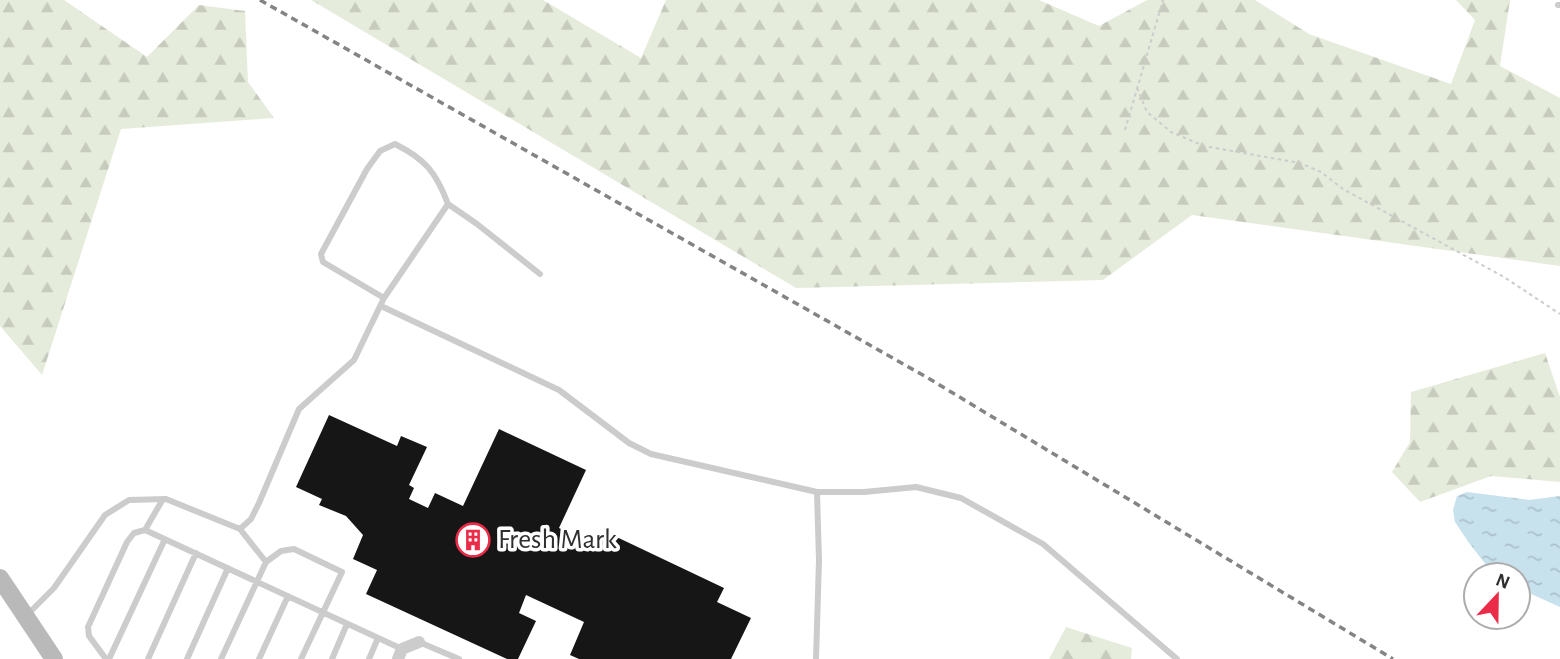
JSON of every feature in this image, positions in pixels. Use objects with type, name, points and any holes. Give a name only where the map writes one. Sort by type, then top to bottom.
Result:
[{"type":"main road","points":[[0,578],[54,659]]},
{"type":"street","points":[[400,654],[419,642]]},
{"type":"lane","points":[[384,298],[321,260],[321,254],[380,151],[395,144],[418,156],[440,182],[448,204],[540,274]]},
{"type":"lane","points":[[240,530],[251,519],[259,503],[299,409],[354,360],[384,298],[448,204]]},
{"type":"lane","points":[[380,306],[559,390],[629,443],[651,454],[817,492],[864,492],[916,487],[961,498],[1043,544],[1177,659]]},
{"type":"lane","points":[[816,659],[820,560],[817,492]]},
{"type":"lane","points":[[145,530],[163,499]]},
{"type":"lane","points":[[26,617],[54,588],[105,515],[129,500],[163,499],[240,530],[267,562]]},
{"type":"lane","points":[[165,539],[108,659],[89,636],[88,627],[127,542],[134,533],[145,530],[165,539],[196,553],[378,638],[400,654]]},
{"type":"lane","points":[[221,659],[267,562],[281,551],[294,549],[342,572],[301,659]]},
{"type":"lane","points":[[148,659],[196,553]]},
{"type":"lane","points":[[187,659],[228,568]]},
{"type":"lane","points":[[259,659],[288,596]]},
{"type":"lane","points":[[332,659],[347,624]]},
{"type":"lane","points":[[369,659],[378,638]]},
{"type":"lane","points":[[419,642],[459,659]]},
{"type":"path","points":[[1125,130],[1163,0]]},
{"type":"path","points":[[1137,88],[1147,112],[1171,132],[1205,146],[1300,163],[1321,172],[1343,189],[1504,277],[1560,314]]},
{"type":"green space","points":[[0,0],[64,0],[147,57],[199,5],[245,11],[248,82],[274,118],[121,129],[42,375],[0,326]]},
{"type":"green space","points":[[311,0],[543,0],[641,58],[666,0],[1039,0],[1099,26],[1147,0],[1255,0],[1309,34],[1451,84],[1475,20],[1456,0],[1510,0],[1500,66],[1560,98],[1560,266],[1192,215],[1103,280],[796,288]]},
{"type":"green space","points":[[1545,353],[1560,397],[1560,482],[1491,476],[1420,502],[1392,472],[1410,442],[1411,392]]},
{"type":"green space","points":[[1066,627],[1132,648],[1131,659],[1049,659]]},
{"type":"water","points":[[1467,492],[1529,500],[1560,496],[1560,607],[1532,594],[1532,561],[1483,561],[1455,522],[1453,510],[1457,496]]},
{"type":"building","name":"Fresh Mark","points":[[329,415],[397,446],[401,436],[427,447],[409,485],[414,488],[409,499],[428,508],[435,493],[463,506],[499,429],[586,470],[559,528],[597,546],[604,531],[724,588],[717,602],[751,618],[731,659],[579,659],[570,655],[584,622],[526,595],[519,613],[536,621],[518,659],[507,659],[366,594],[377,570],[353,559],[363,535],[346,516],[319,505],[322,499],[296,487]]},
{"type":"railway","points":[[260,0],[928,378],[1393,659]]},
{"type":"place","name":"Fresh Mark","points":[[473,540]]}]
